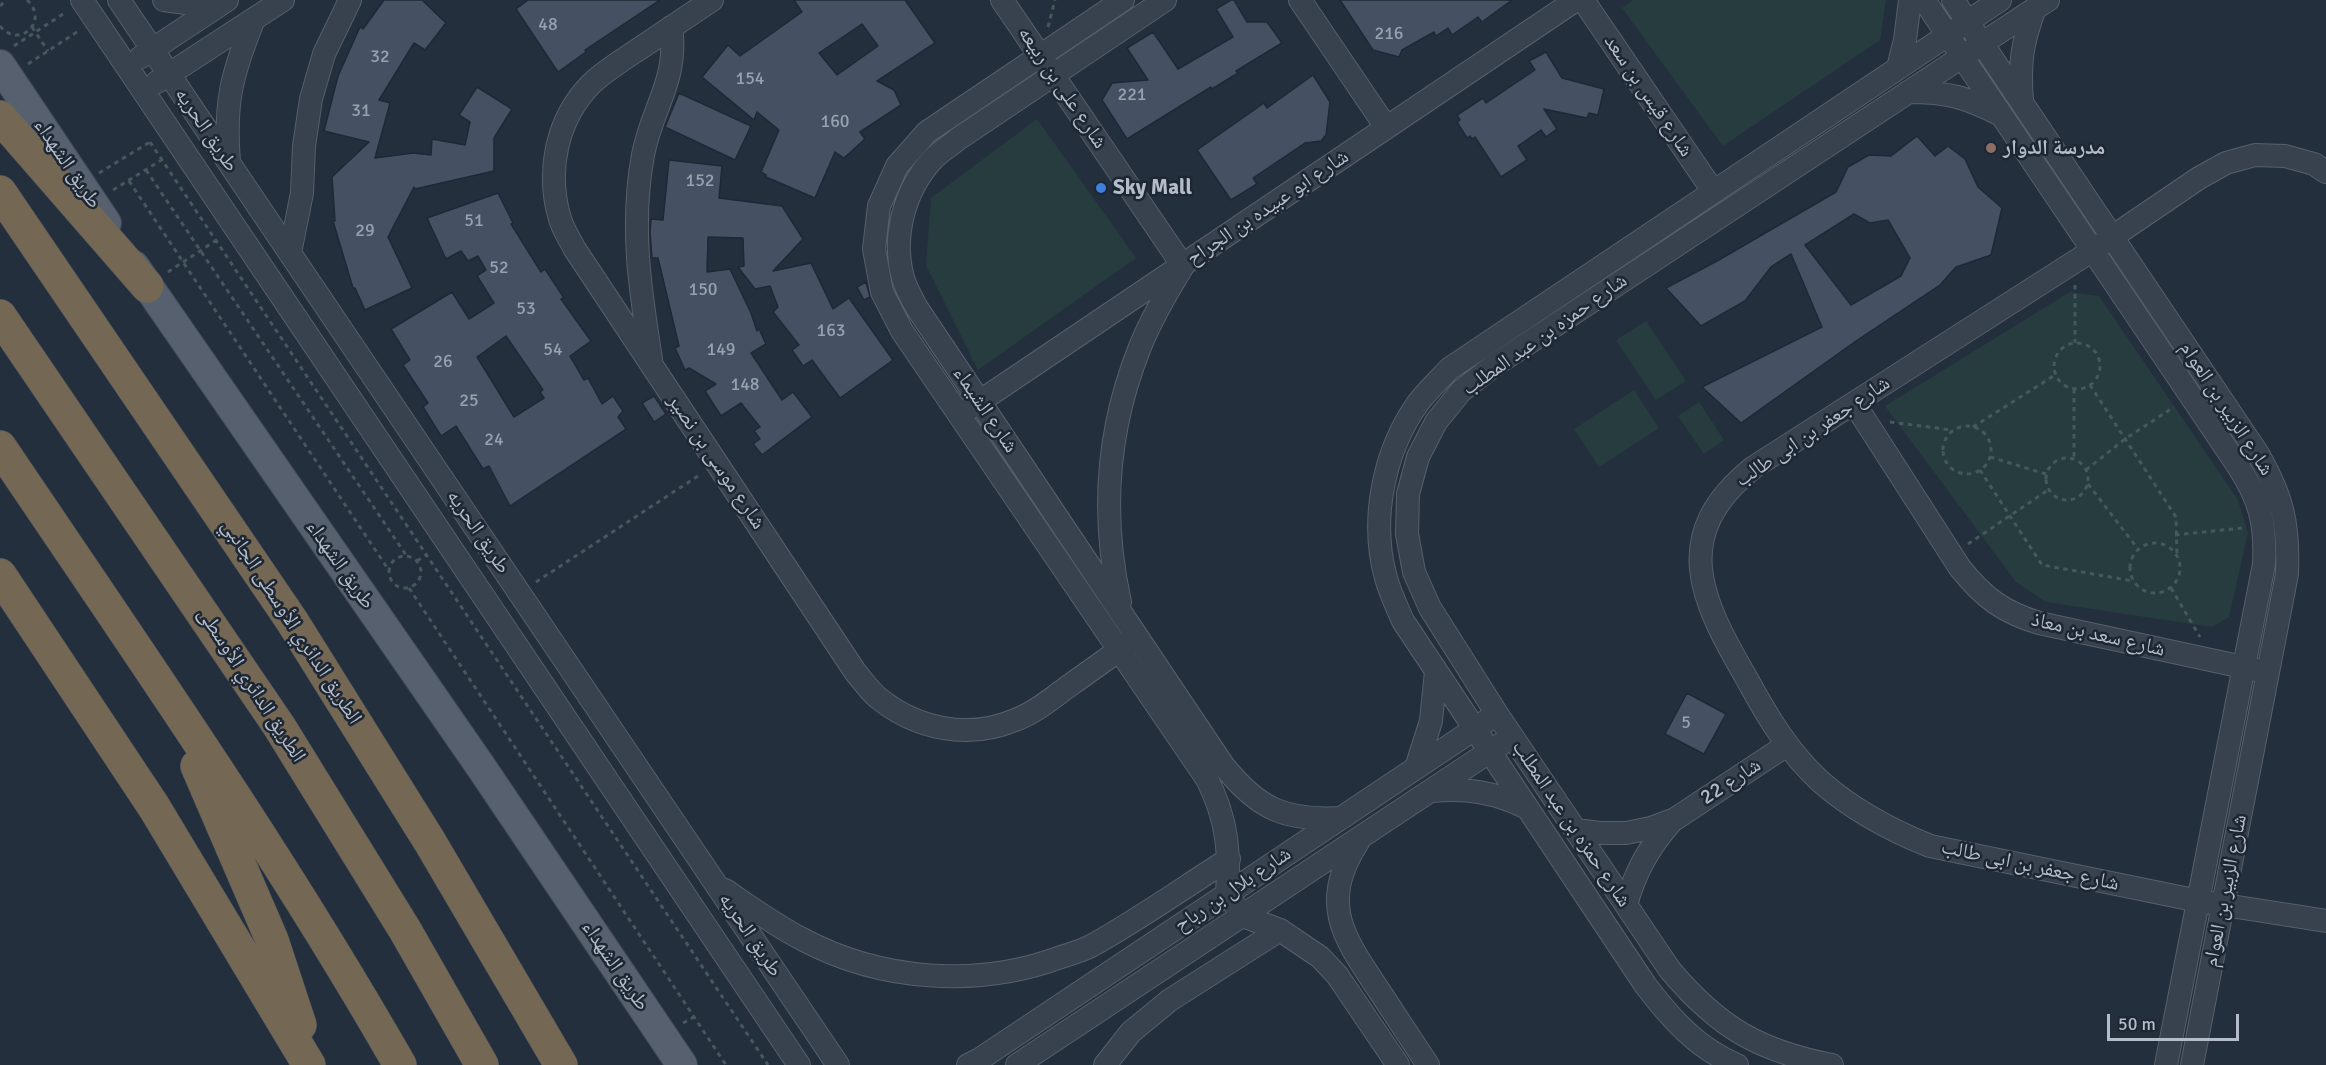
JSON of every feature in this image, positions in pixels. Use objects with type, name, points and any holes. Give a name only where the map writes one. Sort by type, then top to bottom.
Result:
[{"type":"highway","points":[[0,117],[147,286]]},
{"type":"highway","name":"الطريق الدائري الأوسطى الجانبي","points":[[0,192],[292,621],[430,842],[561,1065]]},
{"type":"highway","name":"الطريق الدائري الأوسطى","points":[[0,316],[273,717],[381,891],[482,1065]]},
{"type":"highway","points":[[0,447],[302,901],[400,1065]]},
{"type":"highway","points":[[0,575],[154,807],[309,1065]]},
{"type":"highway","points":[[172,703],[272,940],[293,1002],[309,1065]]},
{"type":"main road","name":"طريق الشهداء","points":[[6,64],[147,286],[479,764],[682,1065]]},
{"type":"street","name":"طريق الحريه","points":[[119,0],[715,884],[839,1064]]},
{"type":"street","points":[[164,0],[193,4],[226,1]]},
{"type":"street","points":[[143,91],[283,0]]},
{"type":"street","points":[[290,253],[302,193],[304,146],[311,99],[324,54],[350,0]]},
{"type":"street","name":"شارع موسى بن نصير","points":[[712,0],[591,84],[573,107],[564,125],[554,163],[554,192],[561,221],[574,248],[856,672],[876,696],[900,713],[927,725],[957,730],[987,729],[1016,720],[1043,705],[1128,644]]},
{"type":"street","name":"شارع على بن ربيعه","points":[[1002,0],[1183,266]]},
{"type":"street","name":"شارع الشيماء","points":[[1123,0],[927,132],[897,165],[879,206],[874,249],[882,292],[902,331],[959,415],[1128,644],[1240,786],[1262,803],[1286,815],[1313,820],[1340,818]]},
{"type":"street","name":"شارع الشيماء","points":[[1165,0],[958,139],[933,159],[914,185],[902,215],[899,247],[904,279],[917,308],[1124,616],[1128,644],[1207,779],[1223,818],[1229,860],[1227,894]]},
{"type":"street","points":[[1300,0],[1386,127]]},
{"type":"street","name":"شارع ابو عبيده بن الجراح","points":[[959,415],[1576,0]]},
{"type":"street","name":"شارع قيس بن سعد","points":[[1583,0],[1713,191]]},
{"type":"street","points":[[1898,68],[1905,40],[1910,0]]},
{"type":"street","points":[[1924,0],[1948,35]]},
{"type":"street","points":[[1953,0],[1967,22]]},
{"type":"street","name":"شارع حمزه بن عبد المطلب","points":[[1737,1065],[1695,1041],[1668,1016],[1403,621],[1386,578],[1379,533],[1382,487],[1395,443],[1418,403],[1449,369],[2000,0]]},
{"type":"street","points":[[127,67],[226,1]]},
{"type":"street","points":[[1908,92],[1941,92],[2013,111],[2024,39],[2042,4]]},
{"type":"street","name":"شارع حمزه بن عبد المطلب","points":[[1832,1065],[1800,1059],[1770,1049],[1741,1035],[1690,995],[1670,970],[1512,737],[1430,608],[1414,572],[1407,534],[1408,494],[1418,457],[1436,422],[1461,391],[1492,367],[2042,4]]},
{"type":"street","name":"طريق الحريه","points":[[87,7],[143,91],[172,154],[516,644],[800,1065]]},
{"type":"street","points":[[229,164],[226,127],[230,90],[254,19]]},
{"type":"street","name":"شارع الزبير بن العوام","points":[[1967,22],[1982,43],[2084,256],[2191,396],[2252,488],[2262,512],[2265,538],[2264,564],[2199,901],[2164,1062]]},
{"type":"street","points":[[652,366],[639,276],[636,235],[637,194],[644,153],[655,113],[671,75],[673,51],[671,27]]},
{"type":"street","name":"شارع الزبير بن العوام","points":[[1948,35],[1962,56],[2013,111],[2112,237],[2258,454],[2274,482],[2284,512],[2288,543],[2287,574],[2195,1063]]},
{"type":"street","name":"شارع جعفر بن ابى طالب","points":[[2326,172],[2314,164],[2285,156],[2255,155],[2226,163],[2199,178],[1859,411],[1754,466],[1733,483],[1717,504],[1710,519],[1701,552],[1701,578],[1708,604],[1720,633],[1773,726],[1819,781],[1853,808],[1890,830],[1930,846],[2199,901],[2326,921]]},
{"type":"street","points":[[1124,616],[1114,571],[1109,525],[1109,479],[1114,434],[1125,389],[1140,345],[1183,266]]},
{"type":"street","name":"شارع سعد بن معاذ","points":[[1859,411],[1952,555],[1976,587],[1994,603],[2016,616],[2039,623],[2268,672]]},
{"type":"street","points":[[516,644],[542,627]]},
{"type":"street","points":[[1416,768],[1431,721],[1436,671]]},
{"type":"street","name":"شارع بلال بن رباح","points":[[968,1065],[1497,714]]},
{"type":"street","name":"شارع بلال بن رباح","points":[[1017,1065],[1512,737]]},
{"type":"street","name":"شارع 22","points":[[1575,830],[1600,834],[1626,833],[1651,828],[1675,819],[1787,745]]},
{"type":"street","points":[[1430,792],[1456,789],[1481,791],[1505,797],[1528,808]]},
{"type":"street","name":"شارع 22","points":[[1626,905],[1643,858],[1675,819]]},
{"type":"street","points":[[1361,837],[1347,860],[1339,885],[1338,912],[1345,938],[1428,1065]]},
{"type":"street","points":[[689,902],[715,884],[802,939],[847,959],[895,971],[944,977],[994,974],[1042,964],[1089,947],[1229,860]]},
{"type":"street","points":[[1227,894],[1243,916],[1280,930],[1320,957],[1337,975],[1398,1065]]},
{"type":"street","points":[[1105,1065],[1131,1032],[1170,1000],[1280,930]]},
{"type":"path","points":[[0,6],[6,0]]},
{"type":"path","points":[[0,26],[13,35],[27,32],[32,27],[36,16],[32,4],[27,0]]},
{"type":"path","points":[[6,64],[36,32],[87,7]]},
{"type":"path","points":[[6,64],[48,51],[87,7]]},
{"type":"path","points":[[32,27],[48,51]]},
{"type":"path","points":[[87,193],[150,142],[172,154],[226,234],[427,554],[768,1065]]},
{"type":"path","points":[[87,193],[129,181],[172,154]]},
{"type":"path","points":[[146,170],[406,555],[417,561],[421,567],[419,580],[409,588],[396,586],[388,576],[388,569],[394,559],[406,555]]},
{"type":"path","points":[[129,181],[388,569]]},
{"type":"path","points":[[147,286],[226,234]]},
{"type":"path","points":[[2075,343],[2084,256]]},
{"type":"path","points":[[2075,343],[2089,346],[2098,358],[2099,373],[2090,385],[2074,389],[2060,382],[2055,375],[2054,368],[2057,354],[2068,344],[2075,343]]},
{"type":"path","points":[[1973,427],[2055,375]]},
{"type":"path","points":[[2090,385],[2176,517],[2176,554]]},
{"type":"path","points":[[2074,389],[2074,459]]},
{"type":"path","points":[[2086,470],[2125,439],[2191,396]]},
{"type":"path","points":[[1859,411],[1953,430]]},
{"type":"path","points":[[1959,427],[1973,427],[1986,435],[1991,450],[1990,458],[1980,470],[1973,474],[1958,473],[1946,464],[1942,450],[1947,435],[1953,430],[1959,427]]},
{"type":"path","points":[[1990,458],[2046,474]]},
{"type":"path","points":[[2087,484],[2080,496],[2066,500],[2053,495],[2048,490],[2046,474],[2048,467],[2060,458],[2074,459],[2083,465],[2086,470],[2087,484],[2138,549]]},
{"type":"path","points":[[519,593],[717,463]]},
{"type":"path","points":[[1980,470],[2042,565],[2133,581],[2146,592],[2164,592],[2171,588],[2180,576],[2180,561],[2171,548],[2163,544],[2146,544],[2138,549],[2130,564],[2133,581]]},
{"type":"path","points":[[1952,555],[2048,490]]},
{"type":"path","points":[[2175,535],[2264,525]]},
{"type":"path","points":[[417,561],[427,554]]},
{"type":"path","points":[[409,588],[726,1065]]},
{"type":"path","points":[[2171,588],[2215,661]]},
{"type":"green space","points":[[1633,0],[1886,0],[1880,40],[1723,146],[1622,8]]},
{"type":"green space","points":[[1037,119],[1136,258],[978,370],[926,265],[931,198]]},
{"type":"green space","points":[[2070,292],[2099,296],[2238,500],[2248,533],[2229,617],[2212,627],[2046,602],[2016,582],[1885,406]]},
{"type":"green space","points":[[1646,321],[1686,381],[1656,400],[1616,340]]},
{"type":"green space","points":[[1634,390],[1659,428],[1599,467],[1574,429]]},
{"type":"green space","points":[[1699,402],[1724,440],[1704,454],[1678,416]]},
{"type":"building","points":[[384,0],[422,0],[446,23],[425,50],[414,43],[379,100],[390,103],[375,158],[413,153],[431,155],[432,139],[465,145],[470,122],[459,115],[477,87],[512,109],[494,138],[494,171],[415,189],[414,187],[388,237],[412,288],[365,310],[353,288],[333,221],[335,221],[332,177],[369,142],[324,131],[338,76],[360,27],[363,29]]},
{"type":"building","points":[[528,0],[660,0],[585,50],[586,52],[558,72],[516,9]]},
{"type":"building","points":[[794,0],[905,0],[935,43],[877,81],[894,90],[901,105],[860,132],[865,139],[844,158],[835,152],[815,198],[766,177],[761,172],[779,130],[757,112],[754,120],[702,77],[728,45],[740,56],[802,12]],"holes":[[[862,24],[878,46],[837,75],[819,53]]]},
{"type":"building","points":[[1234,0],[1247,22],[1267,22],[1282,43],[1236,71],[1238,73],[1127,139],[1102,100],[1112,83],[1148,80],[1127,48],[1153,32],[1178,69],[1233,37],[1216,9]]},
{"type":"building","points":[[1340,0],[1512,0],[1482,22],[1478,17],[1452,35],[1448,28],[1436,36],[1434,32],[1402,50],[1399,57],[1373,50]]},
{"type":"building","points":[[1546,52],[1562,78],[1604,89],[1598,115],[1589,113],[1587,118],[1544,109],[1557,129],[1546,137],[1541,130],[1518,146],[1527,160],[1501,177],[1475,137],[1467,138],[1457,122],[1460,120],[1457,115],[1483,98],[1486,103],[1535,70],[1529,61]]},
{"type":"building","points":[[1313,75],[1330,102],[1326,135],[1321,141],[1305,143],[1253,178],[1257,184],[1231,200],[1197,150],[1264,103],[1267,108]]},
{"type":"building","points":[[679,93],[751,126],[735,160],[665,127]]},
{"type":"building","points":[[1917,136],[1935,156],[1948,146],[1965,159],[1978,187],[2002,208],[1991,255],[1956,267],[1940,285],[1856,341],[1741,423],[1702,387],[1822,327],[1791,254],[1771,267],[1745,301],[1701,326],[1666,288],[1836,192],[1848,167],[1869,155],[1891,156]],"holes":[[[1854,214],[1870,223],[1888,220],[1910,258],[1901,276],[1851,305],[1805,245]]]},
{"type":"building","points":[[669,160],[722,166],[719,198],[782,206],[803,239],[773,271],[811,263],[833,309],[849,298],[893,360],[840,398],[812,360],[803,366],[792,350],[799,345],[773,312],[778,307],[770,286],[755,289],[738,267],[744,266],[743,238],[708,237],[707,272],[730,269],[757,331],[759,329],[766,344],[751,353],[782,400],[793,392],[812,417],[762,455],[753,444],[760,439],[754,431],[760,427],[741,403],[721,416],[705,391],[716,384],[689,368],[685,370],[675,348],[679,346],[658,258],[652,258],[650,232],[651,219],[663,220]]},
{"type":"building","points":[[498,193],[513,223],[511,224],[541,272],[545,269],[564,298],[561,299],[591,341],[570,356],[584,380],[588,378],[602,404],[613,396],[623,411],[618,417],[626,429],[510,506],[489,466],[483,469],[456,426],[441,436],[423,407],[428,403],[403,365],[410,360],[391,329],[452,292],[469,319],[494,303],[477,276],[486,270],[478,256],[468,261],[461,251],[446,259],[427,218]],"holes":[[[506,336],[543,390],[540,392],[544,398],[514,417],[477,357]]]},
{"type":"building","points":[[866,282],[870,297],[864,300],[857,287]]},
{"type":"building","points":[[654,396],[666,414],[654,422],[642,403]]},
{"type":"building","points":[[1687,693],[1726,714],[1704,754],[1665,734]]},
{"type":"place","name":"مدرسة الدوار","points":[[1991,148]]},
{"type":"place","name":"Sky Mall","points":[[1101,188]]}]
